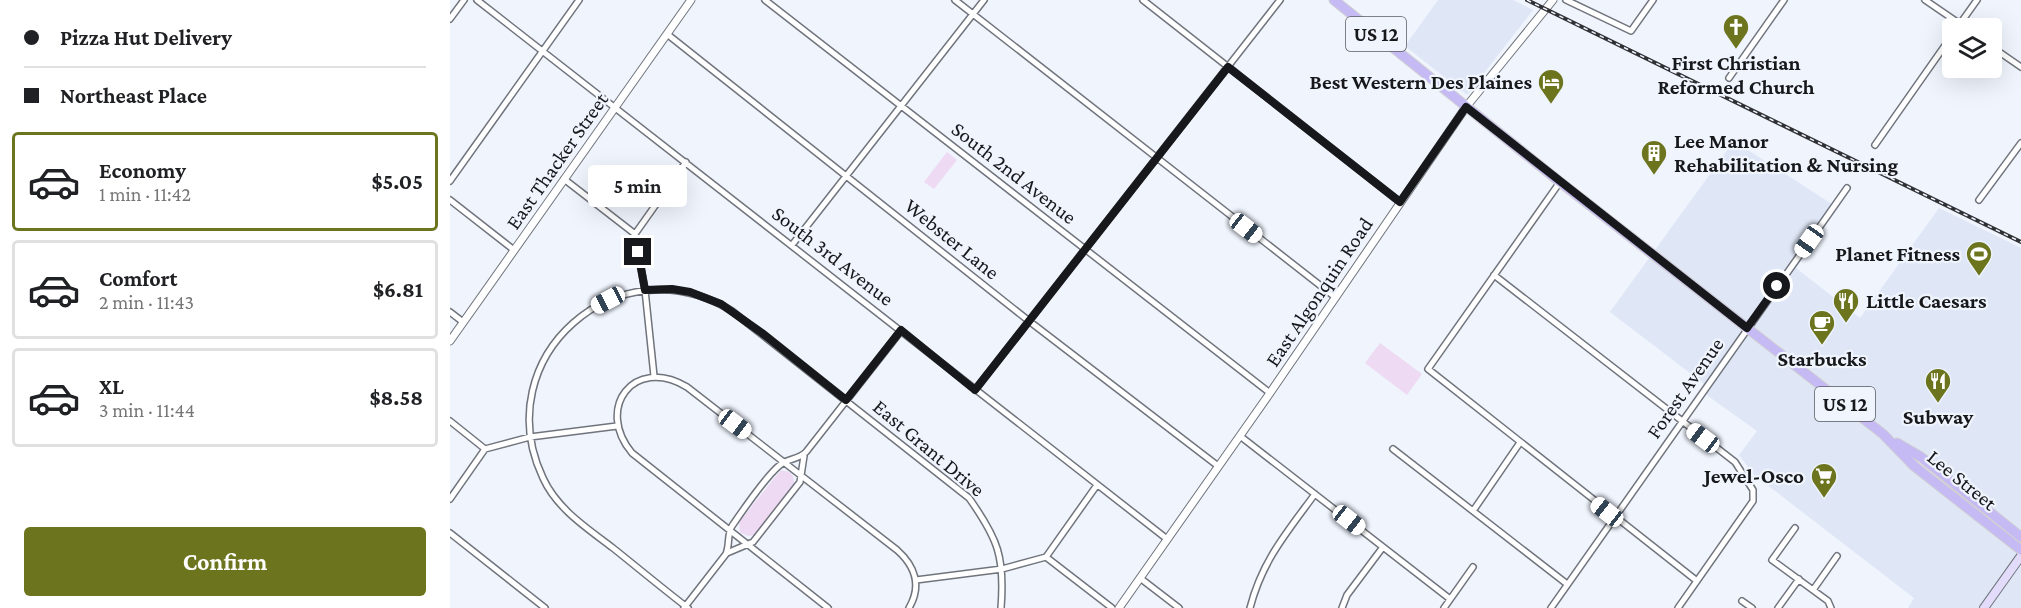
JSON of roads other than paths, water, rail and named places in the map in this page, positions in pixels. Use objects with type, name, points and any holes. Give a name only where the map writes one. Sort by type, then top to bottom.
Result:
[{"type":"main road","name":"Lee Street","points":[[1334,0],[1560,182],[1883,434],[1921,457],[2021,537]]},
{"type":"main road","name":"Lee Street","points":[[1883,434],[1914,466],[2021,550]]},
{"type":"main road","points":[[1984,608],[2021,556]]},
{"type":"street","points":[[450,19],[464,0]]},
{"type":"street","name":"South 3rd Avenue","points":[[477,0],[1167,539]]},
{"type":"street","points":[[450,181],[579,0]]},
{"type":"street","name":"East Thacker Street","points":[[450,341],[691,0]]},
{"type":"street","name":"South 2nd Avenue","points":[[765,0],[1270,393]]},
{"type":"street","points":[[955,0],[1335,297]]},
{"type":"street","points":[[792,245],[984,0]]},
{"type":"street","points":[[1143,0],[1400,202]]},
{"type":"street","points":[[975,390],[1280,0]]},
{"type":"street","name":"East Algonquin Road","points":[[1119,608],[1466,107],[1553,0]]},
{"type":"street","points":[[1566,0],[1631,31],[1653,0]]},
{"type":"street","points":[[1730,78],[1784,0]]},
{"type":"street","points":[[1925,0],[1948,18]]},
{"type":"street","points":[[1964,18],[1977,0]]},
{"type":"street","name":"Webster Lane","points":[[667,34],[1029,321],[1218,466]]},
{"type":"street","points":[[1875,144],[1942,50]]},
{"type":"street","points":[[2002,54],[2021,68]]},
{"type":"street","points":[[1979,200],[2021,143]]},
{"type":"street","points":[[635,234],[686,162]]},
{"type":"street","points":[[564,179],[635,234],[645,290],[654,376]]},
{"type":"street","points":[[1560,182],[1428,369],[1519,444],[1697,581]]},
{"type":"street","name":"Forest Avenue","points":[[1551,608],[1847,188]]},
{"type":"street","points":[[450,200],[514,250]]},
{"type":"street","points":[[1494,275],[1735,462],[1754,490],[1753,501],[1678,608]]},
{"type":"street","name":"East Grant Drive","points":[[686,607],[567,512],[543,479],[530,437],[533,389],[540,368],[557,340],[591,309],[608,300],[645,290],[672,289],[690,292],[721,304],[762,333],[969,498],[987,523],[997,545],[1002,569],[1000,608]]},
{"type":"street","points":[[450,312],[463,322]]},
{"type":"street","points":[[686,607],[726,554],[730,542],[729,530],[778,466],[800,458],[806,452],[901,330]]},
{"type":"street","points":[[828,608],[632,453],[625,445],[617,426],[617,413],[625,392],[639,380],[654,376],[671,379],[687,387],[897,550],[910,564],[916,580],[915,595],[909,608]]},
{"type":"street","points":[[450,421],[485,449]]},
{"type":"street","points":[[450,499],[485,449],[530,437],[617,426]]},
{"type":"street","points":[[1240,436],[1450,599]]},
{"type":"street","points":[[1473,511],[1519,444]]},
{"type":"street","points":[[1393,449],[1567,584]]},
{"type":"street","points":[[726,554],[736,548],[749,545],[800,482],[802,460],[806,452]]},
{"type":"street","points":[[916,580],[1002,569],[1046,556],[1097,485]]},
{"type":"street","points":[[1251,608],[1256,584],[1272,553],[1315,494]]},
{"type":"street","points":[[1795,528],[1773,560],[1828,601],[1831,608]]},
{"type":"street","points":[[450,533],[545,608]]},
{"type":"street","points":[[1342,608],[1347,595],[1383,547]]},
{"type":"street","points":[[1046,556],[1112,608]]},
{"type":"street","points":[[1813,590],[1837,556]]},
{"type":"street","points":[[1444,608],[1473,567]]},
{"type":"street","points":[[1140,578],[1179,608]]},
{"type":"street","points":[[1778,608],[1798,579]]},
{"type":"street","points":[[1742,601],[1752,608]]},
{"type":"railway","points":[[1527,0],[2021,242]]},
{"type":"place","name":"First Christian Reformed Church","points":[[1736,50]]},
{"type":"place","name":"Best Western Des Plaines","points":[[1551,105]]},
{"type":"place","name":"Lee Manor Rehabilitation & Nursing","points":[[1654,176]]},
{"type":"place","name":"Planet Fitness","points":[[1979,277]]},
{"type":"place","name":"Little Caesars","points":[[1846,324]]},
{"type":"place","name":"Starbucks","points":[[1822,346]]},
{"type":"place","name":"Subway","points":[[1938,404]]},
{"type":"place","name":"Jewel-Osco","points":[[1824,499]]}]
